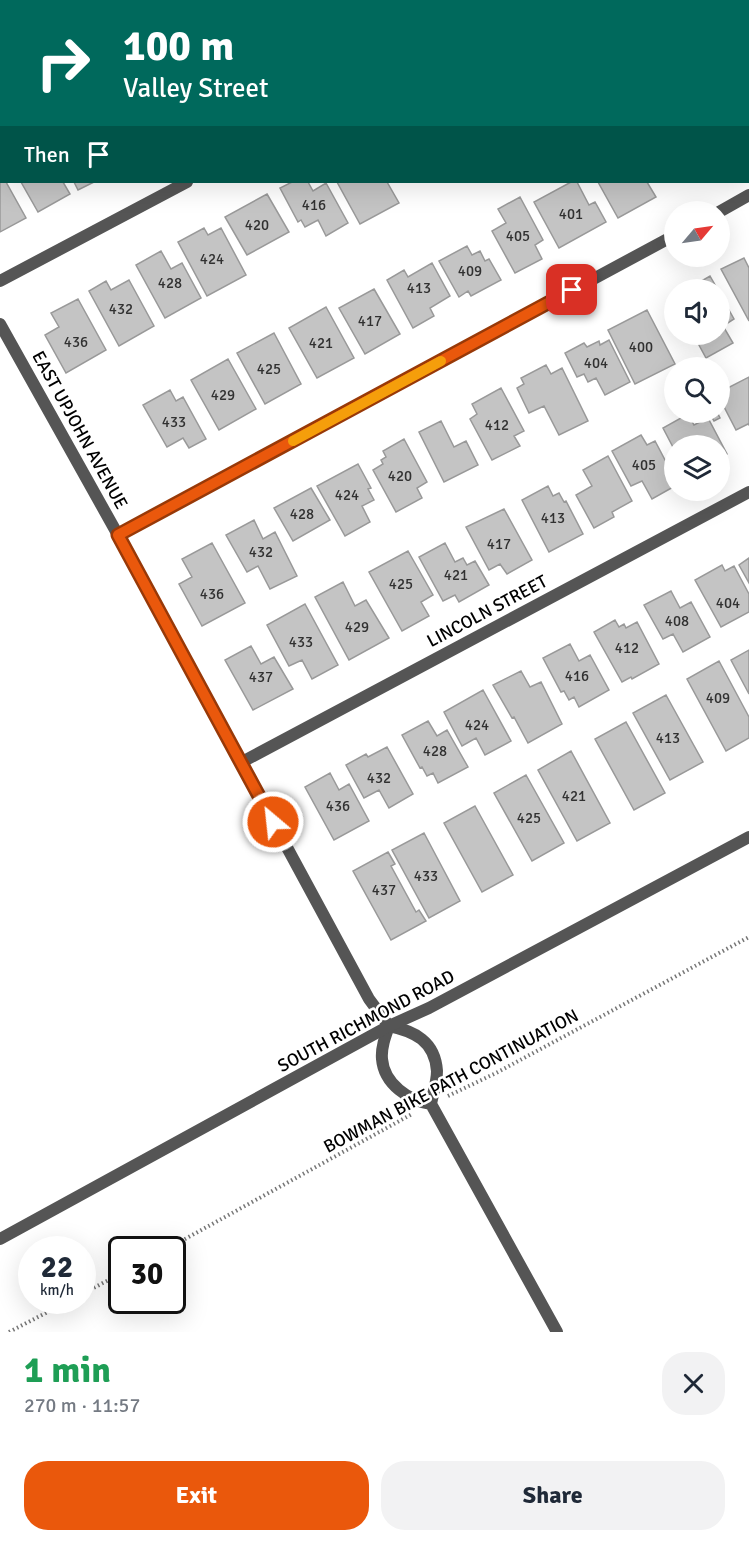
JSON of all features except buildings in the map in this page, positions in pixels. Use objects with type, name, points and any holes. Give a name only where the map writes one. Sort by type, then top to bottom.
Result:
[{"type":"street","points":[[0,281],[185,183]]},
{"type":"street","points":[[730,206],[749,195]]},
{"type":"street","points":[[118,535],[664,241]]},
{"type":"street","name":"EAST UPJOHN AVENUE","points":[[0,324],[118,535],[369,999],[389,1026]]},
{"type":"street","name":"LINCOLN STREET","points":[[242,762],[749,492]]},
{"type":"street","name":"SOUTH RICHMOND ROAD","points":[[0,1239],[389,1026],[429,1008],[749,837]]},
{"type":"street","points":[[431,1104],[412,1100],[389,1079],[382,1060],[384,1039],[389,1026],[416,1034],[427,1043],[437,1069],[431,1104],[557,1332]]},
{"type":"path","name":"BOWMAN BIKE PATH CONTINUATION","points":[[186,1238],[431,1104],[496,1073],[749,937]]},
{"type":"path","points":[[9,1332],[44,1314]]},
{"type":"slow traffic","points":[[293,441],[441,361]]},
{"type":"route","points":[[273,822],[118,535],[572,290]]}]
